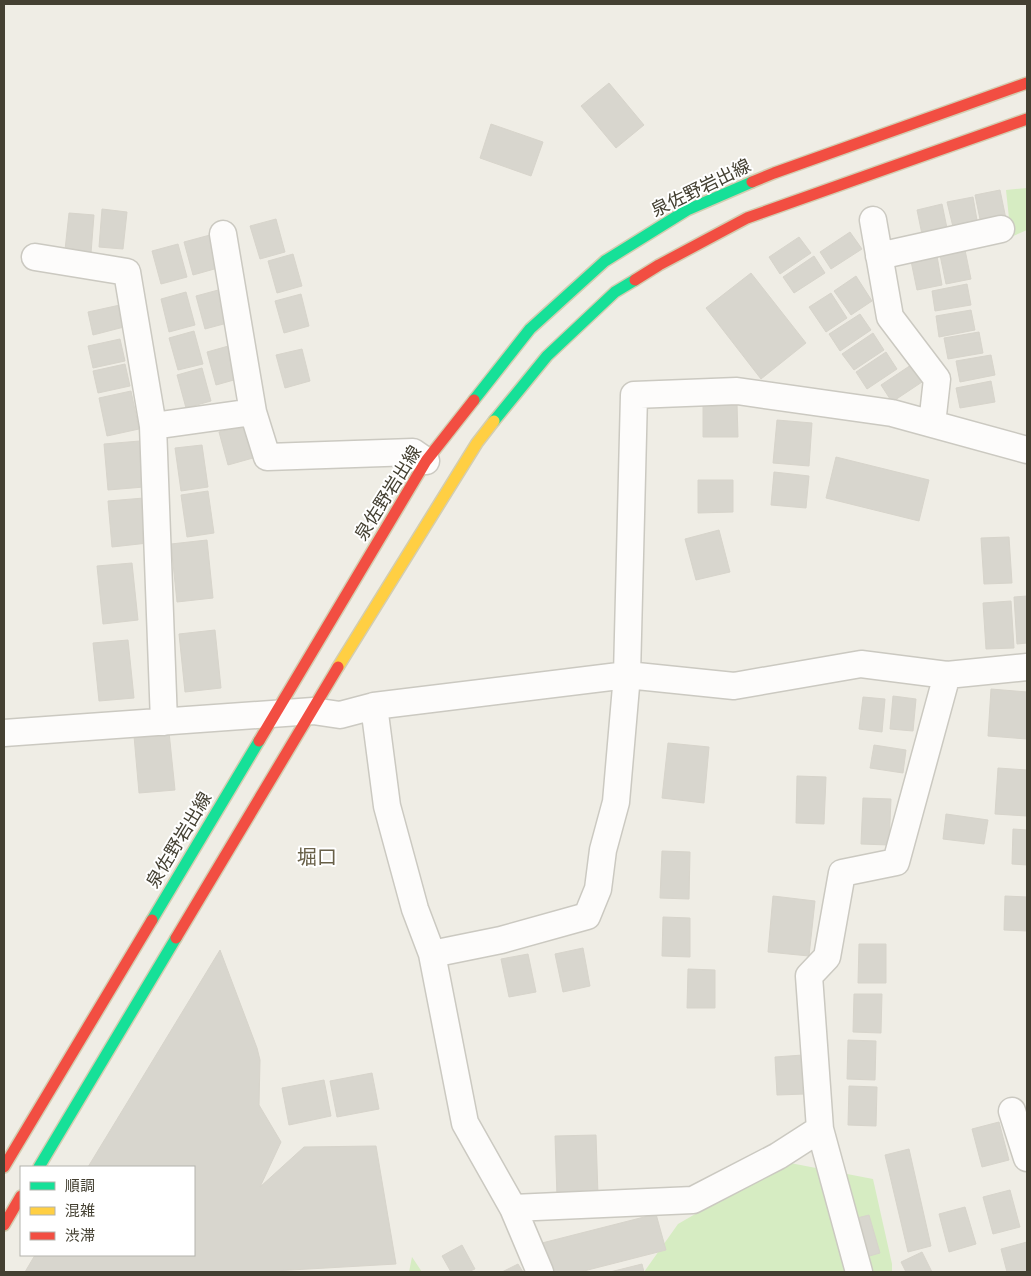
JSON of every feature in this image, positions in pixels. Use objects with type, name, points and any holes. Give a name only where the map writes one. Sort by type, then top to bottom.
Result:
[{"type":"main road","name":"泉佐野岩出線","points":[[4,1167],[426,461],[530,329],[605,260],[688,210],[774,173],[1027,84]]},
{"type":"main road","points":[[40,1166],[313,712],[355,638],[477,443],[547,356],[615,292],[659,265],[747,218],[1027,119]]},
{"type":"main road","points":[[4,1225],[20,1198]]},
{"type":"street","points":[[873,220],[890,317],[937,379],[932,424]]},
{"type":"street","points":[[879,256],[1001,229]]},
{"type":"street","points":[[222,234],[253,412],[267,457],[413,452],[426,461]]},
{"type":"street","points":[[35,257],[127,272],[153,426],[164,722]]},
{"type":"street","points":[[432,954],[501,940],[587,916],[598,889],[603,850],[616,802],[627,675],[634,395],[737,391],[892,413],[1027,450]]},
{"type":"street","points":[[153,426],[253,412]]},
{"type":"street","points":[[4,734],[275,714],[313,712],[340,715],[374,706],[627,675],[734,686],[861,664],[947,675],[1027,667]]},
{"type":"street","points":[[859,1272],[820,1130],[809,976],[827,957],[842,873],[896,862],[947,675]]},
{"type":"street","points":[[374,706],[386,806],[415,909],[432,954],[465,1123],[513,1208],[540,1272]]},
{"type":"street","points":[[1012,1111],[1027,1158]]},
{"type":"street","points":[[513,1208],[693,1200],[778,1156],[820,1130]]},
{"type":"green space","points":[[1027,188],[1027,230],[1011,237],[1006,190]]},
{"type":"green space","points":[[785,1162],[873,1179],[892,1264],[892,1272],[644,1272],[678,1224]]},
{"type":"green space","points":[[412,1257],[422,1272],[409,1272]]},
{"type":"building","points":[[609,83],[644,125],[616,148],[581,106]]},
{"type":"building","points":[[491,124],[543,142],[531,176],[480,158]]},
{"type":"building","points":[[1000,190],[1006,219],[981,224],[975,195]]},
{"type":"building","points":[[973,197],[978,226],[954,231],[947,202]]},
{"type":"building","points":[[942,204],[948,233],[923,239],[917,210]]},
{"type":"building","points":[[102,209],[127,212],[123,249],[99,247]]},
{"type":"building","points":[[69,213],[94,215],[91,253],[65,250]]},
{"type":"building","points":[[276,219],[285,252],[260,259],[250,226]]},
{"type":"building","points":[[850,232],[862,249],[831,269],[820,252]]},
{"type":"building","points":[[210,235],[218,268],[193,275],[184,242]]},
{"type":"building","points":[[799,237],[811,253],[780,274],[769,257]]},
{"type":"building","points":[[178,244],[187,277],[161,284],[152,251]]},
{"type":"building","points":[[965,250],[971,279],[946,284],[940,255]]},
{"type":"building","points":[[293,254],[302,286],[277,293],[268,261]]},
{"type":"building","points":[[814,256],[825,273],[794,293],[783,277]]},
{"type":"building","points":[[937,256],[942,285],[917,290],[911,261]]},
{"type":"building","points":[[751,273],[806,343],[761,379],[706,308]]},
{"type":"building","points":[[856,276],[872,301],[851,315],[834,291]]},
{"type":"building","points":[[967,284],[971,305],[935,311],[932,291]]},
{"type":"building","points":[[222,289],[231,322],[205,329],[196,296]]},
{"type":"building","points":[[186,292],[195,325],[169,332],[161,299]]},
{"type":"building","points":[[831,293],[847,318],[826,332],[809,307]]},
{"type":"building","points":[[301,294],[309,326],[284,333],[275,301]]},
{"type":"building","points":[[120,305],[124,327],[93,335],[88,312]]},
{"type":"building","points":[[971,310],[975,330],[939,337],[936,316]]},
{"type":"building","points":[[860,314],[871,330],[840,351],[829,334]]},
{"type":"building","points":[[194,331],[203,364],[178,370],[169,338]]},
{"type":"building","points":[[979,332],[983,353],[948,359],[944,338]]},
{"type":"building","points":[[873,333],[884,350],[854,370],[842,354]]},
{"type":"building","points":[[120,339],[125,361],[93,368],[88,346]]},
{"type":"building","points":[[232,345],[241,378],[216,385],[207,352]]},
{"type":"building","points":[[302,349],[310,381],[285,388],[276,355]]},
{"type":"building","points":[[886,352],[897,369],[867,389],[856,372]]},
{"type":"building","points":[[991,355],[995,375],[960,382],[956,361]]},
{"type":"building","points":[[125,364],[130,386],[98,393],[93,371]]},
{"type":"building","points":[[911,365],[922,382],[892,402],[881,385]]},
{"type":"building","points":[[202,368],[211,401],[186,408],[177,375]]},
{"type":"building","points":[[991,381],[995,402],[960,408],[956,388]]},
{"type":"building","points":[[131,391],[139,429],[107,436],[99,398]]},
{"type":"building","points":[[737,404],[738,437],[703,437],[703,405]]},
{"type":"building","points":[[777,420],[812,423],[809,466],[773,463]]},
{"type":"building","points":[[245,425],[253,458],[228,465],[219,432]]},
{"type":"building","points":[[140,441],[144,487],[108,490],[104,444]]},
{"type":"building","points":[[202,445],[208,487],[181,491],[175,448]]},
{"type":"building","points":[[836,457],[929,480],[919,521],[826,498]]},
{"type":"building","points":[[774,472],[809,476],[806,508],[771,505]]},
{"type":"building","points":[[698,480],[733,480],[733,512],[698,513]]},
{"type":"building","points":[[208,491],[214,533],[187,537],[181,495]]},
{"type":"building","points":[[144,498],[148,543],[112,547],[108,501]]},
{"type":"building","points":[[719,530],[730,572],[696,580],[685,539]]},
{"type":"building","points":[[1009,537],[1012,583],[984,584],[981,538]]},
{"type":"building","points":[[207,540],[213,598],[177,602],[171,544]]},
{"type":"building","points":[[132,563],[138,620],[103,624],[97,566]]},
{"type":"building","points":[[1027,596],[1027,643],[1017,644],[1014,597]]},
{"type":"building","points":[[1011,601],[1014,648],[986,649],[983,603]]},
{"type":"building","points":[[215,630],[221,688],[185,692],[179,634]]},
{"type":"building","points":[[128,640],[134,698],[99,701],[93,643]]},
{"type":"building","points":[[991,689],[1027,692],[1027,739],[988,736]]},
{"type":"building","points":[[893,696],[916,699],[913,731],[890,729]]},
{"type":"building","points":[[863,697],[885,699],[882,732],[859,729]]},
{"type":"building","points":[[169,732],[175,790],[139,793],[134,736]]},
{"type":"building","points":[[668,743],[709,747],[704,803],[662,798]]},
{"type":"building","points":[[874,745],[906,750],[903,773],[870,768]]},
{"type":"building","points":[[998,768],[1027,770],[1027,816],[995,814]]},
{"type":"building","points":[[797,776],[826,777],[824,824],[796,823]]},
{"type":"building","points":[[863,798],[891,799],[889,845],[861,844]]},
{"type":"building","points":[[946,814],[988,820],[984,844],[943,839]]},
{"type":"building","points":[[1013,829],[1027,830],[1027,865],[1012,864]]},
{"type":"building","points":[[662,851],[690,852],[689,899],[660,898]]},
{"type":"building","points":[[773,896],[815,901],[809,956],[768,952]]},
{"type":"building","points":[[1005,896],[1027,897],[1027,931],[1004,930]]},
{"type":"building","points":[[663,917],[690,918],[690,957],[662,956]]},
{"type":"building","points":[[859,944],[886,944],[886,983],[858,983]]},
{"type":"building","points":[[583,948],[590,986],[563,992],[555,954]]},
{"type":"building","points":[[220,950],[257,1048],[260,1060],[259,1105],[281,1142],[260,1187],[304,1147],[376,1146],[396,1264],[256,1272],[25,1272],[34,1256],[195,1256],[195,1166],[89,1166]]},
{"type":"building","points":[[528,954],[536,992],[509,997],[501,959]]},
{"type":"building","points":[[688,969],[715,970],[715,1008],[687,1008]]},
{"type":"building","points":[[854,994],[882,994],[881,1033],[853,1032]]},
{"type":"building","points":[[848,1040],[876,1041],[875,1080],[847,1079]]},
{"type":"building","points":[[803,1055],[805,1094],[777,1095],[775,1057]]},
{"type":"building","points":[[372,1073],[379,1109],[337,1117],[330,1081]]},
{"type":"building","points":[[324,1080],[331,1116],[289,1125],[282,1088]]},
{"type":"building","points":[[849,1086],[877,1087],[876,1126],[848,1125]]},
{"type":"building","points":[[999,1122],[1009,1160],[982,1167],[972,1129]]},
{"type":"building","points":[[596,1135],[598,1195],[557,1197],[555,1136]]},
{"type":"building","points":[[909,1149],[931,1246],[908,1252],[885,1155]]},
{"type":"building","points":[[1010,1190],[1020,1227],[993,1234],[983,1197]]},
{"type":"building","points":[[965,1207],[976,1244],[949,1252],[939,1214]]},
{"type":"building","points":[[656,1214],[666,1250],[580,1272],[549,1272],[542,1243]]},
{"type":"building","points":[[869,1215],[880,1253],[859,1259],[849,1220]]},
{"type":"building","points":[[1027,1242],[1027,1272],[1007,1272],[1001,1249]]},
{"type":"building","points":[[462,1245],[475,1269],[468,1272],[451,1272],[442,1256]]},
{"type":"building","points":[[922,1252],[932,1272],[906,1272],[901,1262]]},
{"type":"building","points":[[518,1264],[523,1272],[502,1272]]},
{"type":"building","points":[[642,1264],[644,1272],[610,1272]]},
{"type":"traffic: fast","points":[[474,400],[530,329],[605,261],[687,210],[752,182]]},
{"type":"traffic: fast","points":[[494,421],[547,356],[615,292],[635,280]]},
{"type":"traffic: fast","points":[[152,920],[259,741]]},
{"type":"traffic: fast","points":[[40,1166],[176,938]]},
{"type":"traffic: slow","points":[[338,667],[477,443],[494,421]]},
{"type":"traffic: jam","points":[[752,182],[1027,83]]},
{"type":"traffic: jam","points":[[635,280],[747,218],[1027,119]]},
{"type":"traffic: jam","points":[[259,741],[426,461],[474,400]]},
{"type":"traffic: jam","points":[[176,938],[338,667]]},
{"type":"traffic: jam","points":[[4,1167],[152,920]]},
{"type":"traffic: jam","points":[[4,1225],[20,1198]]},
{"type":"district","name":"堀口","points":[[317,857]]}]
